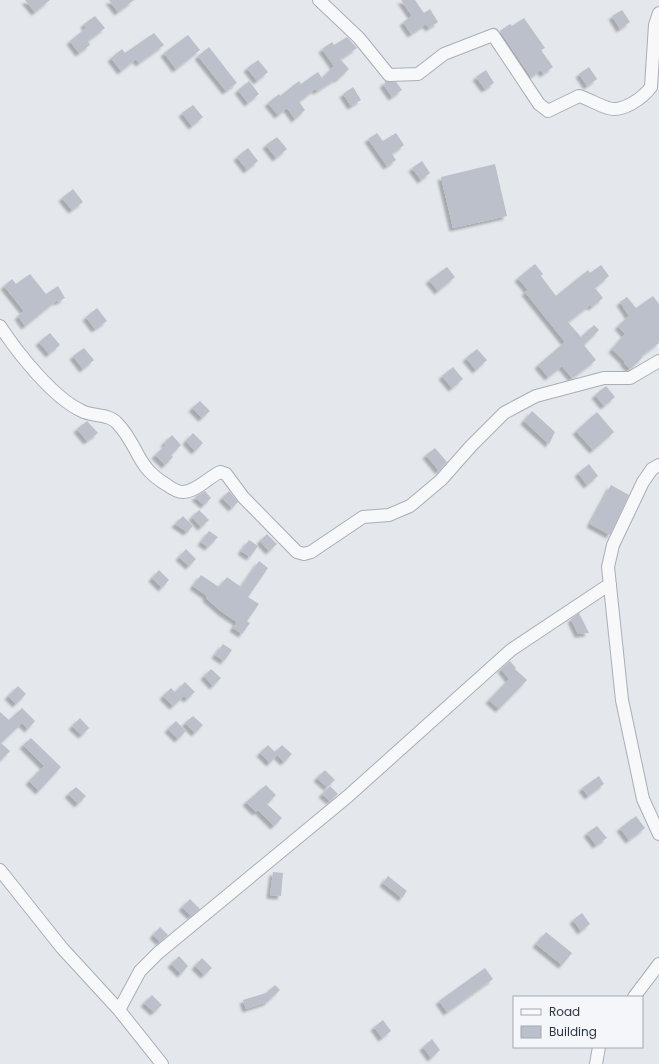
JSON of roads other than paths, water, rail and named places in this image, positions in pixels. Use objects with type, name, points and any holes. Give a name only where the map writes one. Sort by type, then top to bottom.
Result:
[{"type":"street","points":[[319,0],[359,38],[389,75],[418,74],[444,54],[493,35],[539,104],[548,111],[579,96],[615,110],[637,101],[645,95],[651,88],[655,25],[659,12]]},
{"type":"street","points":[[0,326],[15,350],[43,380],[63,398],[82,412],[109,418],[117,422],[126,434],[139,460],[146,470],[157,479],[176,490],[184,492],[194,489],[220,472],[226,474],[243,497],[297,552],[304,554],[311,552],[363,517],[389,514],[410,506],[440,480],[504,413],[516,406],[536,396],[604,378],[630,378],[659,361]]},
{"type":"street","points":[[659,465],[652,469],[645,479],[614,545],[608,567],[622,700],[643,799],[659,834]]},
{"type":"street","points":[[119,1010],[140,971],[158,952],[347,796],[510,650],[610,584]]},
{"type":"street","points":[[0,870],[62,948],[119,1010],[162,1064]]},
{"type":"street","points":[[635,996],[659,964]]},
{"type":"street","points":[[596,1064],[599,1048]]}]
